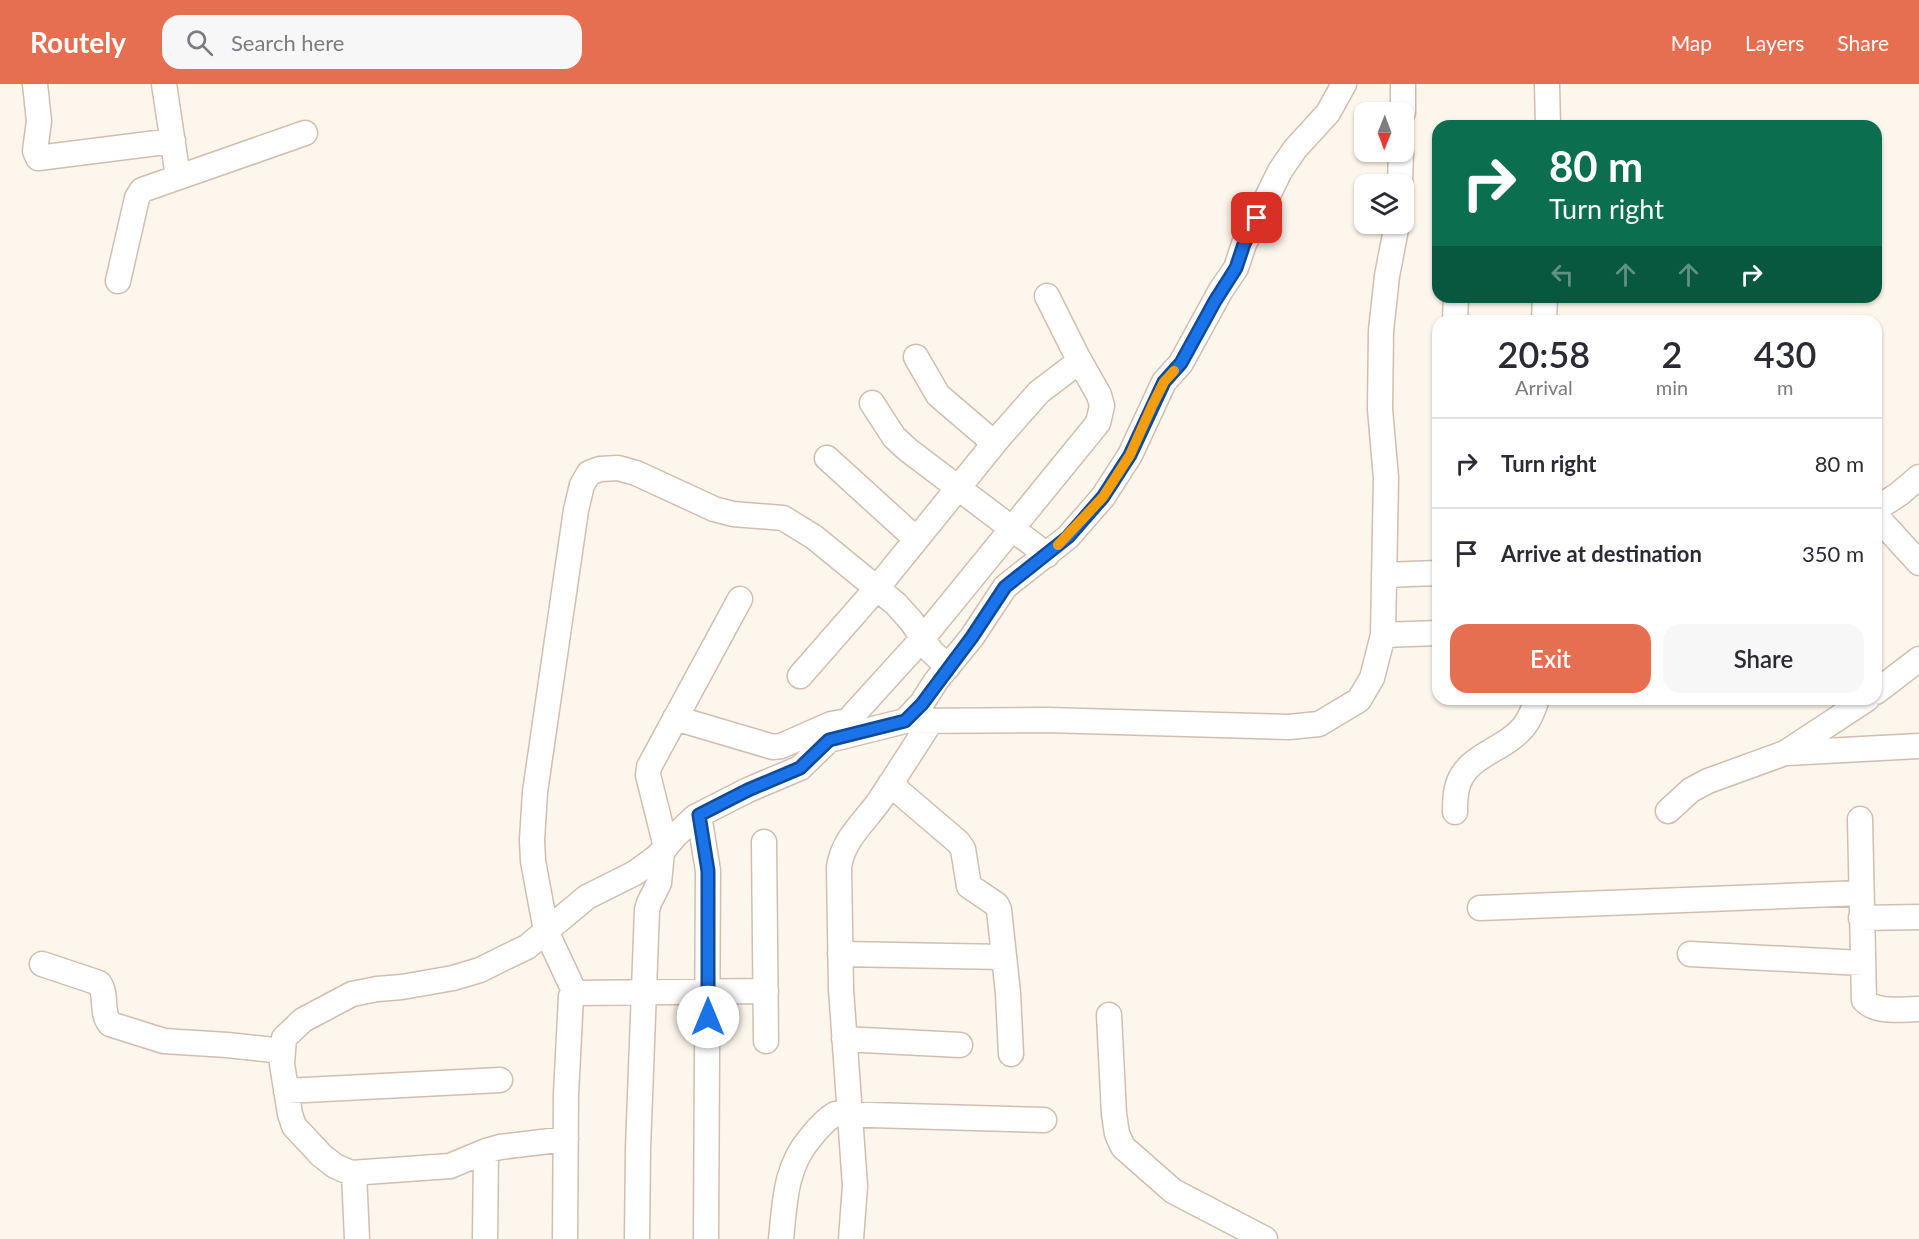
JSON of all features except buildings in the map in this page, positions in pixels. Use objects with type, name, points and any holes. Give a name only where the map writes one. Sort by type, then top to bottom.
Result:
[{"type":"street","points":[[35,84],[39,121],[35,151],[38,158],[172,141]]},
{"type":"street","points":[[164,84],[178,177]]},
{"type":"street","points":[[905,721],[922,704],[984,620],[1005,587],[1068,537],[1103,497],[1130,455],[1164,382],[1181,363],[1217,297],[1236,268],[1244,244],[1280,171],[1295,149],[1328,113],[1344,84]]},
{"type":"street","points":[[1403,84],[1403,102]]},
{"type":"street","points":[[1547,84],[1548,120]]},
{"type":"street","points":[[118,281],[137,198],[142,190],[305,133]]},
{"type":"street","points":[[566,1138],[486,1151],[450,1166],[354,1173],[335,1166],[321,1155],[294,1126],[282,1064],[284,1038],[303,1020],[352,994],[428,983],[480,970],[527,946],[587,897],[635,873],[699,815],[748,790],[800,768],[829,740],[905,721],[1047,720],[1289,728],[1319,724],[1359,700],[1372,678],[1383,635],[1386,478],[1380,409],[1381,331],[1387,276],[1395,234]]},
{"type":"street","points":[[849,722],[922,639],[1098,423],[1102,406],[1099,395],[1047,296]]},
{"type":"street","points":[[916,357],[938,395],[994,443]]},
{"type":"street","points":[[800,676],[877,588],[994,443],[1039,392],[1080,361]]},
{"type":"street","points":[[872,403],[883,422],[901,444],[1047,555]]},
{"type":"street","points":[[827,458],[916,539]]},
{"type":"street","points":[[576,993],[546,931],[533,861],[536,792],[576,510],[582,485],[589,473],[600,469],[618,468],[636,473],[714,509],[733,514],[783,518],[814,537],[896,604],[912,622],[931,651],[948,667]]},
{"type":"street","points":[[1882,505],[1919,477]]},
{"type":"street","points":[[1882,523],[1919,563]]},
{"type":"street","points":[[1384,575],[1432,573]]},
{"type":"street","points":[[637,1239],[647,910],[659,883],[664,849],[648,775],[649,767],[740,599]]},
{"type":"street","points":[[1383,635],[1432,633]]},
{"type":"street","points":[[1882,687],[1919,659]]},
{"type":"street","points":[[1455,812],[1457,787],[1464,772],[1473,762],[1502,746],[1524,726],[1535,705]]},
{"type":"street","points":[[1668,811],[1691,790],[1708,781],[1785,753],[1858,705]]},
{"type":"street","points":[[675,718],[773,747],[793,742],[831,724],[849,722],[876,729]]},
{"type":"street","points":[[851,1239],[855,1186],[840,954],[840,856],[844,846],[878,803],[931,721]]},
{"type":"street","points":[[1785,753],[1919,746]]},
{"type":"street","points":[[890,784],[958,842],[963,849],[969,886],[991,899],[999,910],[1011,1054]]},
{"type":"street","points":[[699,815],[708,871],[706,1239]]},
{"type":"street","points":[[1860,819],[1862,993],[1864,1000],[1870,1006],[1880,1009],[1919,1009]]},
{"type":"street","points":[[764,843],[766,1041]]},
{"type":"street","points":[[1480,908],[1861,893]]},
{"type":"street","points":[[1861,918],[1919,917]]},
{"type":"street","points":[[840,954],[1004,957]]},
{"type":"street","points":[[1690,954],[1862,963]]},
{"type":"street","points":[[42,964],[99,984],[103,989],[105,1016],[110,1024],[176,1043],[227,1045],[283,1052]]},
{"type":"street","points":[[565,1239],[571,996],[576,993],[645,991],[766,991]]},
{"type":"street","points":[[1109,1015],[1114,1114],[1117,1134],[1123,1147],[1173,1191],[1265,1239]]},
{"type":"street","points":[[844,1039],[960,1045]]},
{"type":"street","points":[[286,1091],[500,1080]]},
{"type":"street","points":[[781,1239],[787,1182],[792,1165],[802,1147],[825,1120],[835,1114],[1044,1120]]},
{"type":"street","points":[[485,1239],[486,1151]]},
{"type":"street","points":[[354,1173],[357,1239]]},
{"type":"slow traffic","points":[[1058,545],[1068,537],[1103,497],[1130,455],[1164,382],[1174,371]]},
{"type":"route","points":[[708,1017],[708,871],[699,815],[748,790],[800,768],[829,740],[905,721],[922,704],[936,681],[991,611],[1005,587],[1068,537],[1103,497],[1130,455],[1164,382],[1181,363],[1221,290],[1236,268],[1244,244],[1257,218]]}]
